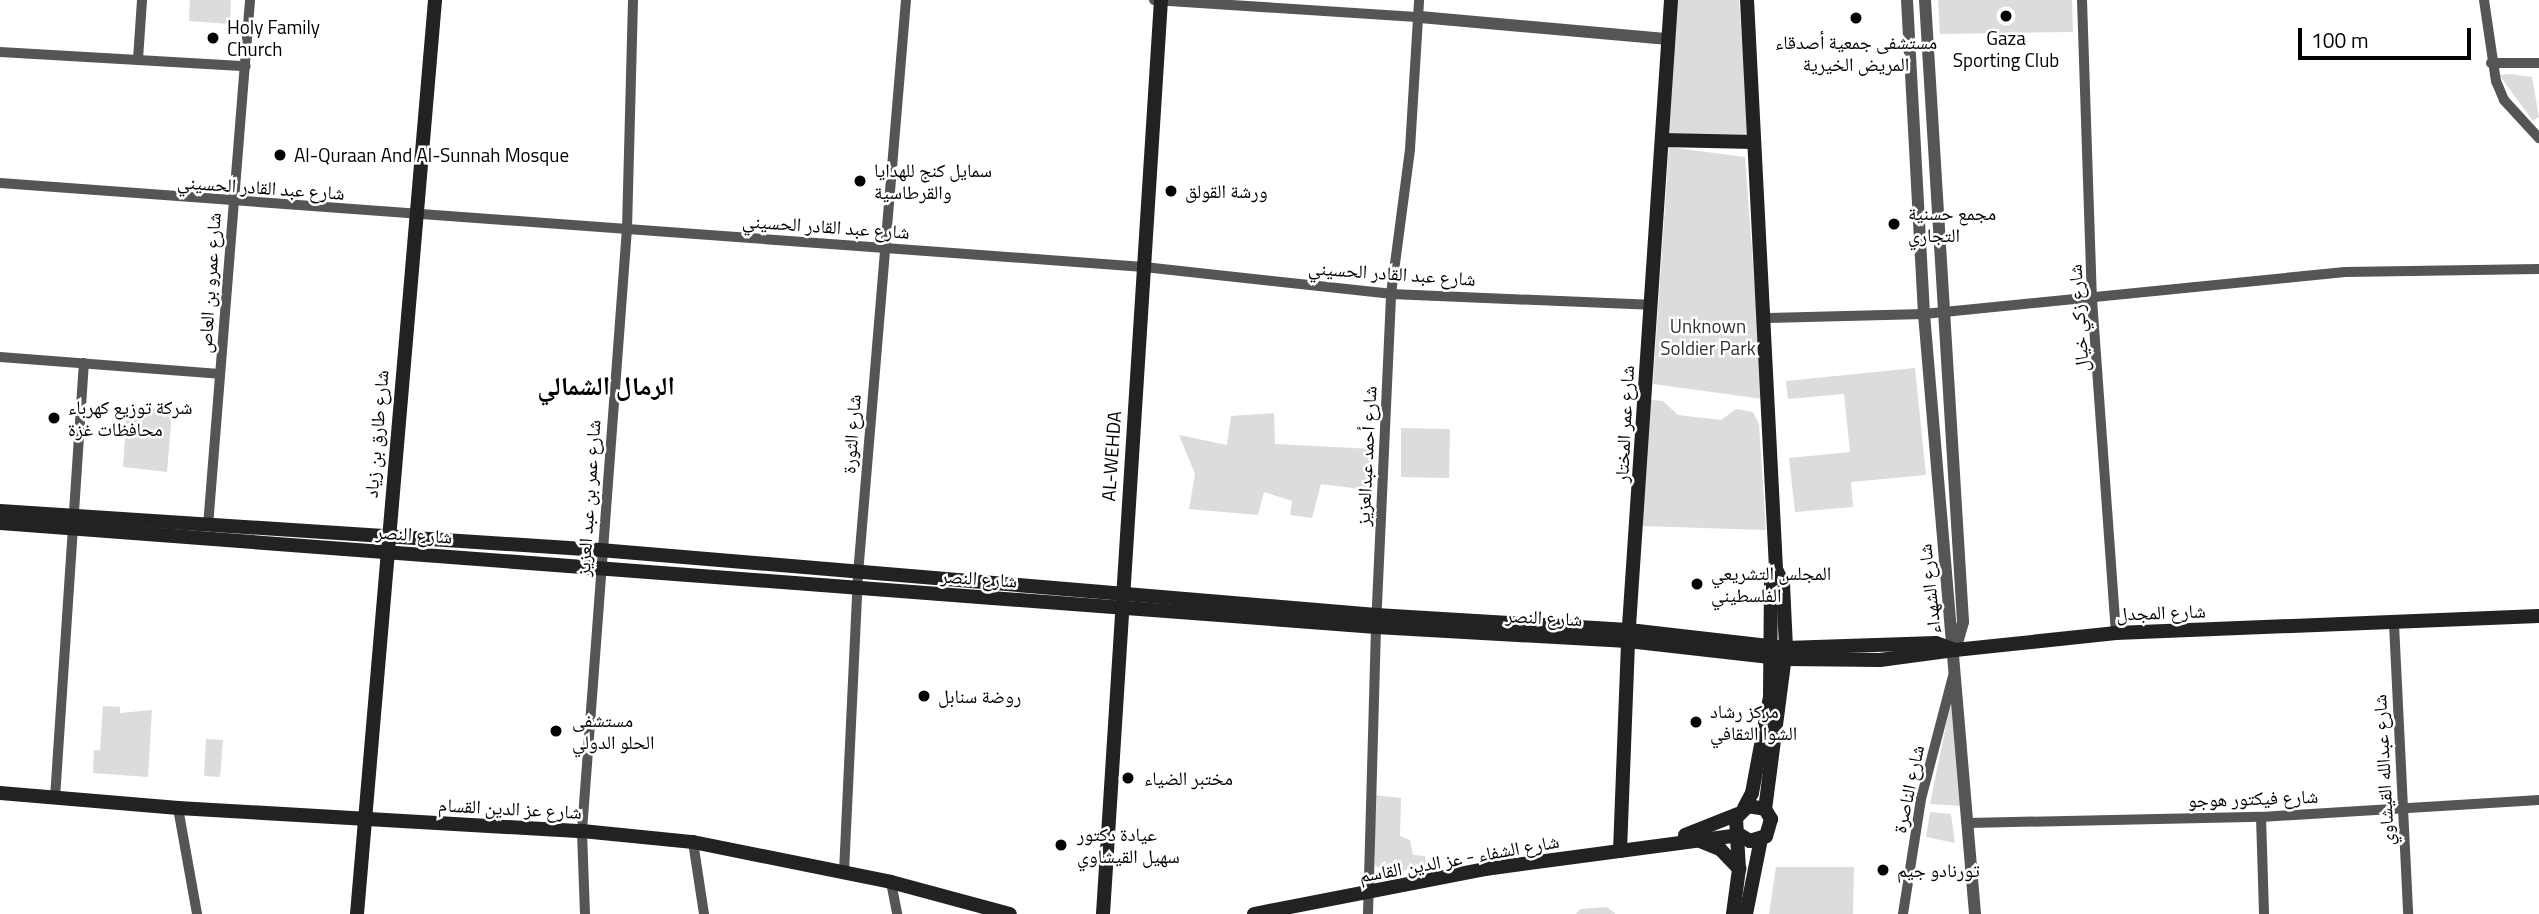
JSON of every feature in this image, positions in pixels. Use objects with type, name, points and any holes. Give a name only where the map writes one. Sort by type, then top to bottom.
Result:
[{"type":"main road","name":"شارع طارق بن زياد","points":[[357,914],[368,818],[385,545],[435,0]]},
{"type":"main road","name":"AL-WEHDA","points":[[1103,914],[1120,599],[1161,0]]},
{"type":"main road","name":"شارع عمر المختار","points":[[1620,850],[1628,636],[1671,0]]},
{"type":"main road","points":[[1746,914],[1761,839],[1771,825],[1763,800],[1780,653],[1783,584],[1776,569],[1747,0]]},
{"type":"main road","points":[[1662,140],[1754,142]]},
{"type":"main road","name":"شارع النصر","points":[[0,511],[73,522],[385,545],[600,550],[1376,621],[1628,636],[1780,653]]},
{"type":"main road","name":"شارع النصر","points":[[0,523],[208,526],[857,589],[1120,599]]},
{"type":"main road","name":"شارع المجدل","points":[[1780,653],[1936,643],[1955,650],[2116,633],[2394,624],[2539,616]]},
{"type":"main road","points":[[1733,914],[1740,835],[1735,824],[1753,784],[1780,653]]},
{"type":"main road","name":"شارع عز الدين القسام","points":[[0,793],[178,808],[582,831],[693,842],[844,872],[1010,914]]},
{"type":"main road","points":[[1676,841],[1754,805],[1765,809]]},
{"type":"main road","points":[[1676,841],[1740,835],[1750,841],[1761,839]]},
{"type":"main road","points":[[1676,841],[1708,841],[1739,869]]},
{"type":"main road","name":"شارع الشفاء - عز الدين القاسم","points":[[1254,914],[1485,869],[1676,841]]},
{"type":"street","points":[[138,59],[142,0]]},
{"type":"street","name":"شارع عمرو بن العاص","points":[[208,526],[250,0]]},
{"type":"street","name":"شارع عمر بن عبد العزيز","points":[[584,914],[582,831],[600,550],[627,229],[633,0]]},
{"type":"street","name":"شارع الثورة","points":[[844,872],[858,574],[883,247],[906,0]]},
{"type":"street","points":[[1154,0],[1420,17],[1668,39]]},
{"type":"street","name":"شارع أحمد عبدالعزيز","points":[[1368,914],[1366,894],[1376,621],[1391,293],[1420,17],[1419,0]]},
{"type":"street","name":"شارع الشهداء","points":[[1907,0],[1924,314],[1955,650]]},
{"type":"street","name":"شارع الشهداء","points":[[1925,0],[1941,312],[1963,622],[1955,650]]},
{"type":"street","name":"شارع زكي خيال","points":[[2082,0],[2092,299],[2116,633]]},
{"type":"street","points":[[2484,0],[2491,63],[2504,100],[2539,138]]},
{"type":"street","points":[[0,52],[246,66]]},
{"type":"street","points":[[2491,63],[2539,63]]},
{"type":"street","name":"شارع عبد القادر الحسيني","points":[[0,183],[232,204],[416,214],[1144,267],[1391,293],[1650,305]]},
{"type":"street","points":[[1765,318],[1924,314],[2345,272],[2539,269]]},
{"type":"street","points":[[0,356],[219,374]]},
{"type":"street","points":[[55,798],[84,363]]},
{"type":"street","name":"شارع عبدالله القيشاوي","points":[[2394,624],[2408,914]]},
{"type":"street","points":[[1955,650],[1954,672],[1975,914]]},
{"type":"street","name":"شارع الناصرة","points":[[1903,914],[1921,799],[1954,672]]},
{"type":"street","name":"شارع فيكتور هوجو","points":[[1968,823],[2261,817],[2539,800]]},
{"type":"street","points":[[178,808],[197,914]]},
{"type":"street","points":[[2261,817],[2264,914]]},
{"type":"street","points":[[693,842],[704,914]]},
{"type":"street","points":[[891,883],[897,914]]},
{"type":"green space","points":[[190,0],[231,0],[230,24],[189,21]]},
{"type":"green space","points":[[1676,0],[1739,0],[1749,137],[1667,135]]},
{"type":"green space","name":"Gaza Sporting Club","points":[[1938,0],[2072,0],[2073,32],[1940,34]]},
{"type":"green space","points":[[2499,75],[2532,77],[2539,117],[2533,121]]},
{"type":"green space","name":"Unknown Soldier Park","points":[[1669,147],[1745,157],[1763,399],[1653,384]]},
{"type":"green space","points":[[1915,368],[1926,475],[1851,482],[1853,507],[1795,512],[1789,458],[1850,452],[1844,394],[1788,399],[1786,381]]},
{"type":"green space","points":[[1650,400],[1663,401],[1678,415],[1721,420],[1736,409],[1753,412],[1759,424],[1766,530],[1641,526]]},
{"type":"green space","points":[[127,407],[172,411],[167,472],[123,467]]},
{"type":"green space","points":[[1274,413],[1275,444],[1373,449],[1368,490],[1321,484],[1312,518],[1290,515],[1292,501],[1264,492],[1258,515],[1189,509],[1195,474],[1179,435],[1227,445],[1231,416]]},
{"type":"green space","points":[[1401,428],[1450,429],[1449,478],[1401,477]]},
{"type":"green space","points":[[1951,701],[1962,806],[1930,804]]},
{"type":"green space","points":[[103,706],[120,707],[120,713],[152,710],[148,777],[93,773],[94,750],[100,750]]},
{"type":"green space","points":[[206,739],[223,740],[220,777],[204,776]]},
{"type":"green space","points":[[1374,795],[1401,798],[1400,836],[1410,840],[1413,855],[1425,856],[1426,865],[1390,874],[1375,865]]},
{"type":"green space","points":[[1930,812],[1951,814],[1955,843],[1926,837]]},
{"type":"green space","points":[[1776,867],[1854,867],[1853,914],[1769,914]]},
{"type":"green space","points":[[1607,907],[1616,914],[1576,914],[1580,909]]},
{"type":"place","name":"Gaza Sporting Club","points":[[2006,16]]},
{"type":"place","name":"مستشفى جمعية أصدقاء المريض الخيرية","points":[[1856,18]]},
{"type":"place","name":"Holy Family Church","points":[[213,38]]},
{"type":"place","name":"Al-Quraan And Al-Sunnah Mosque","points":[[280,155]]},
{"type":"place","name":"سمايل كنج للهدايا والقرطاسية","points":[[860,181]]},
{"type":"place","name":"ورشة القولق","points":[[1171,191]]},
{"type":"place","name":"مجمع حسنية التجاري","points":[[1894,224]]},
{"type":"place","name":"شركة توزيع كهرباء محافظات غزة","points":[[54,418]]},
{"type":"place","name":"المجلس التشريعي الفلسطيني","points":[[1697,584]]},
{"type":"place","name":"روضة سنابل","points":[[924,696]]},
{"type":"place","name":"مركز رشاد الشوا الثقافي","points":[[1696,722]]},
{"type":"place","name":"مستشفى الحلو الدولي","points":[[556,731]]},
{"type":"place","name":"مختبر الضياء","points":[[1128,778]]},
{"type":"place","name":"عيادة دكتور سهيل القيشاوي","points":[[1061,845]]},
{"type":"place","name":"تورنادو جيم","points":[[1883,870]]},
{"type":"district","name":"الرمال الشمالي","points":[[606,386]]}]
